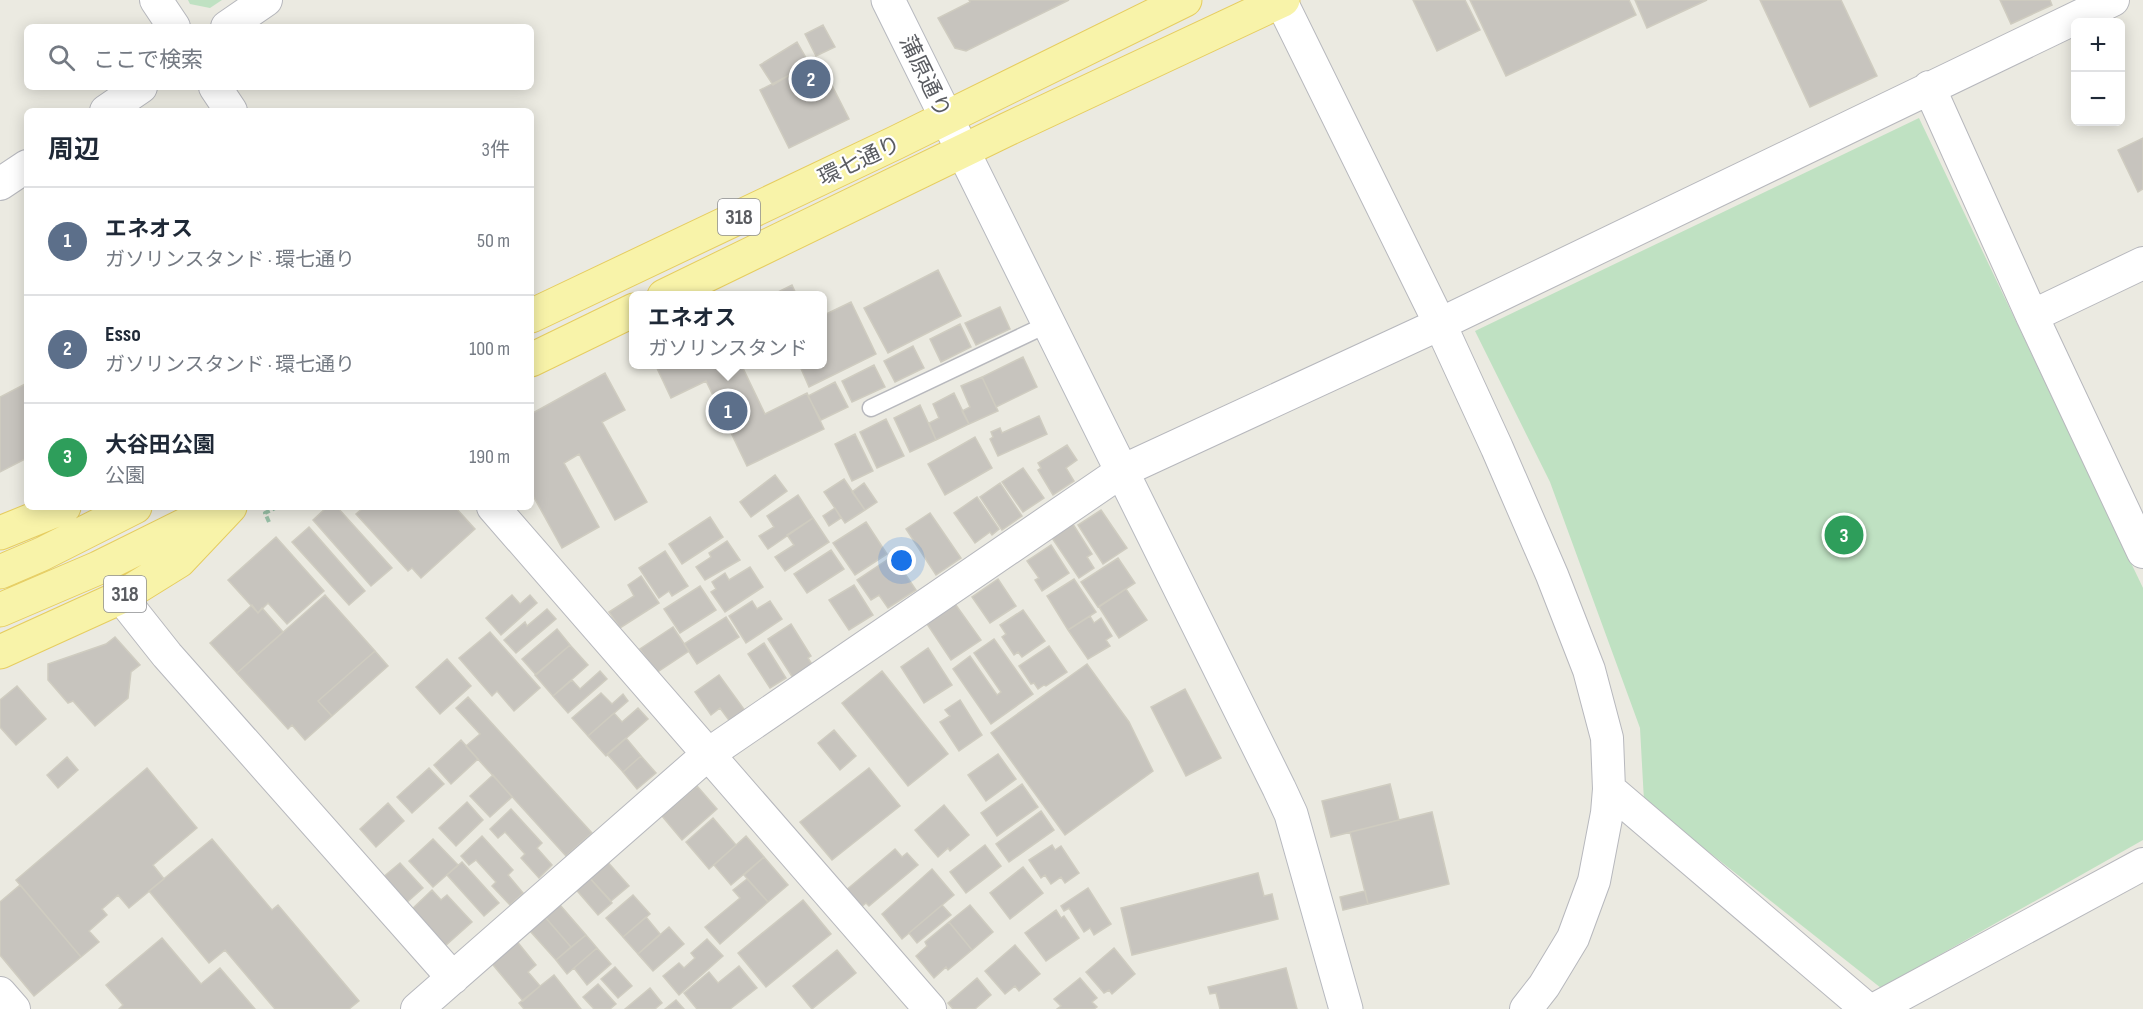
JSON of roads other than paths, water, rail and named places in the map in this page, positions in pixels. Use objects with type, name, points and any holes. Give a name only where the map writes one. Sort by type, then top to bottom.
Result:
[{"type":"main road","name":"環七通り","points":[[534,315],[946,118],[1185,0]]},
{"type":"main road","name":"環七通り","points":[[674,291],[1282,1]]},
{"type":"main road","points":[[534,359],[629,312]]},
{"type":"main road","points":[[0,533],[56,510]]},
{"type":"main road","points":[[0,572],[42,554],[129,510]]},
{"type":"main road","name":"318","points":[[6,607],[98,568],[215,510]]},
{"type":"main road","name":"318","points":[[0,652],[121,597],[179,561],[227,510]]},
{"type":"street","points":[[156,0],[172,24]]},
{"type":"street","points":[[231,24],[266,0]]},
{"type":"street","name":"蒲原通り","points":[[888,0],[1291,814],[1346,1009]]},
{"type":"street","points":[[417,1009],[707,755],[1122,471],[1440,324],[2113,0]]},
{"type":"street","points":[[1282,1],[1440,324],[1497,448],[1552,575],[1589,670],[1607,738],[1609,789],[1607,813],[1594,881],[1573,938],[1544,986],[1526,1009]]},
{"type":"street","points":[[1929,87],[2032,316],[2143,552]]},
{"type":"street","points":[[110,108],[137,90]]},
{"type":"street","points":[[217,90],[229,108]]},
{"type":"street","points":[[0,184],[24,168]]},
{"type":"street","points":[[2032,316],[2143,263]]},
{"type":"street","points":[[496,510],[921,1006]]},
{"type":"street","points":[[121,597],[167,655],[453,978]]},
{"type":"street","points":[[1609,789],[1867,1009]]},
{"type":"street","points":[[1875,1009],[2143,864]]},
{"type":"street","points":[[0,993],[14,1009]]},
{"type":"lane","points":[[871,408],[1048,324]]},
{"type":"place","name":"Esso","points":[[811,79]]},
{"type":"place","name":"エネオス","points":[[728,411]]},
{"type":"place","name":"大谷田公園","points":[[1844,535]]}]
